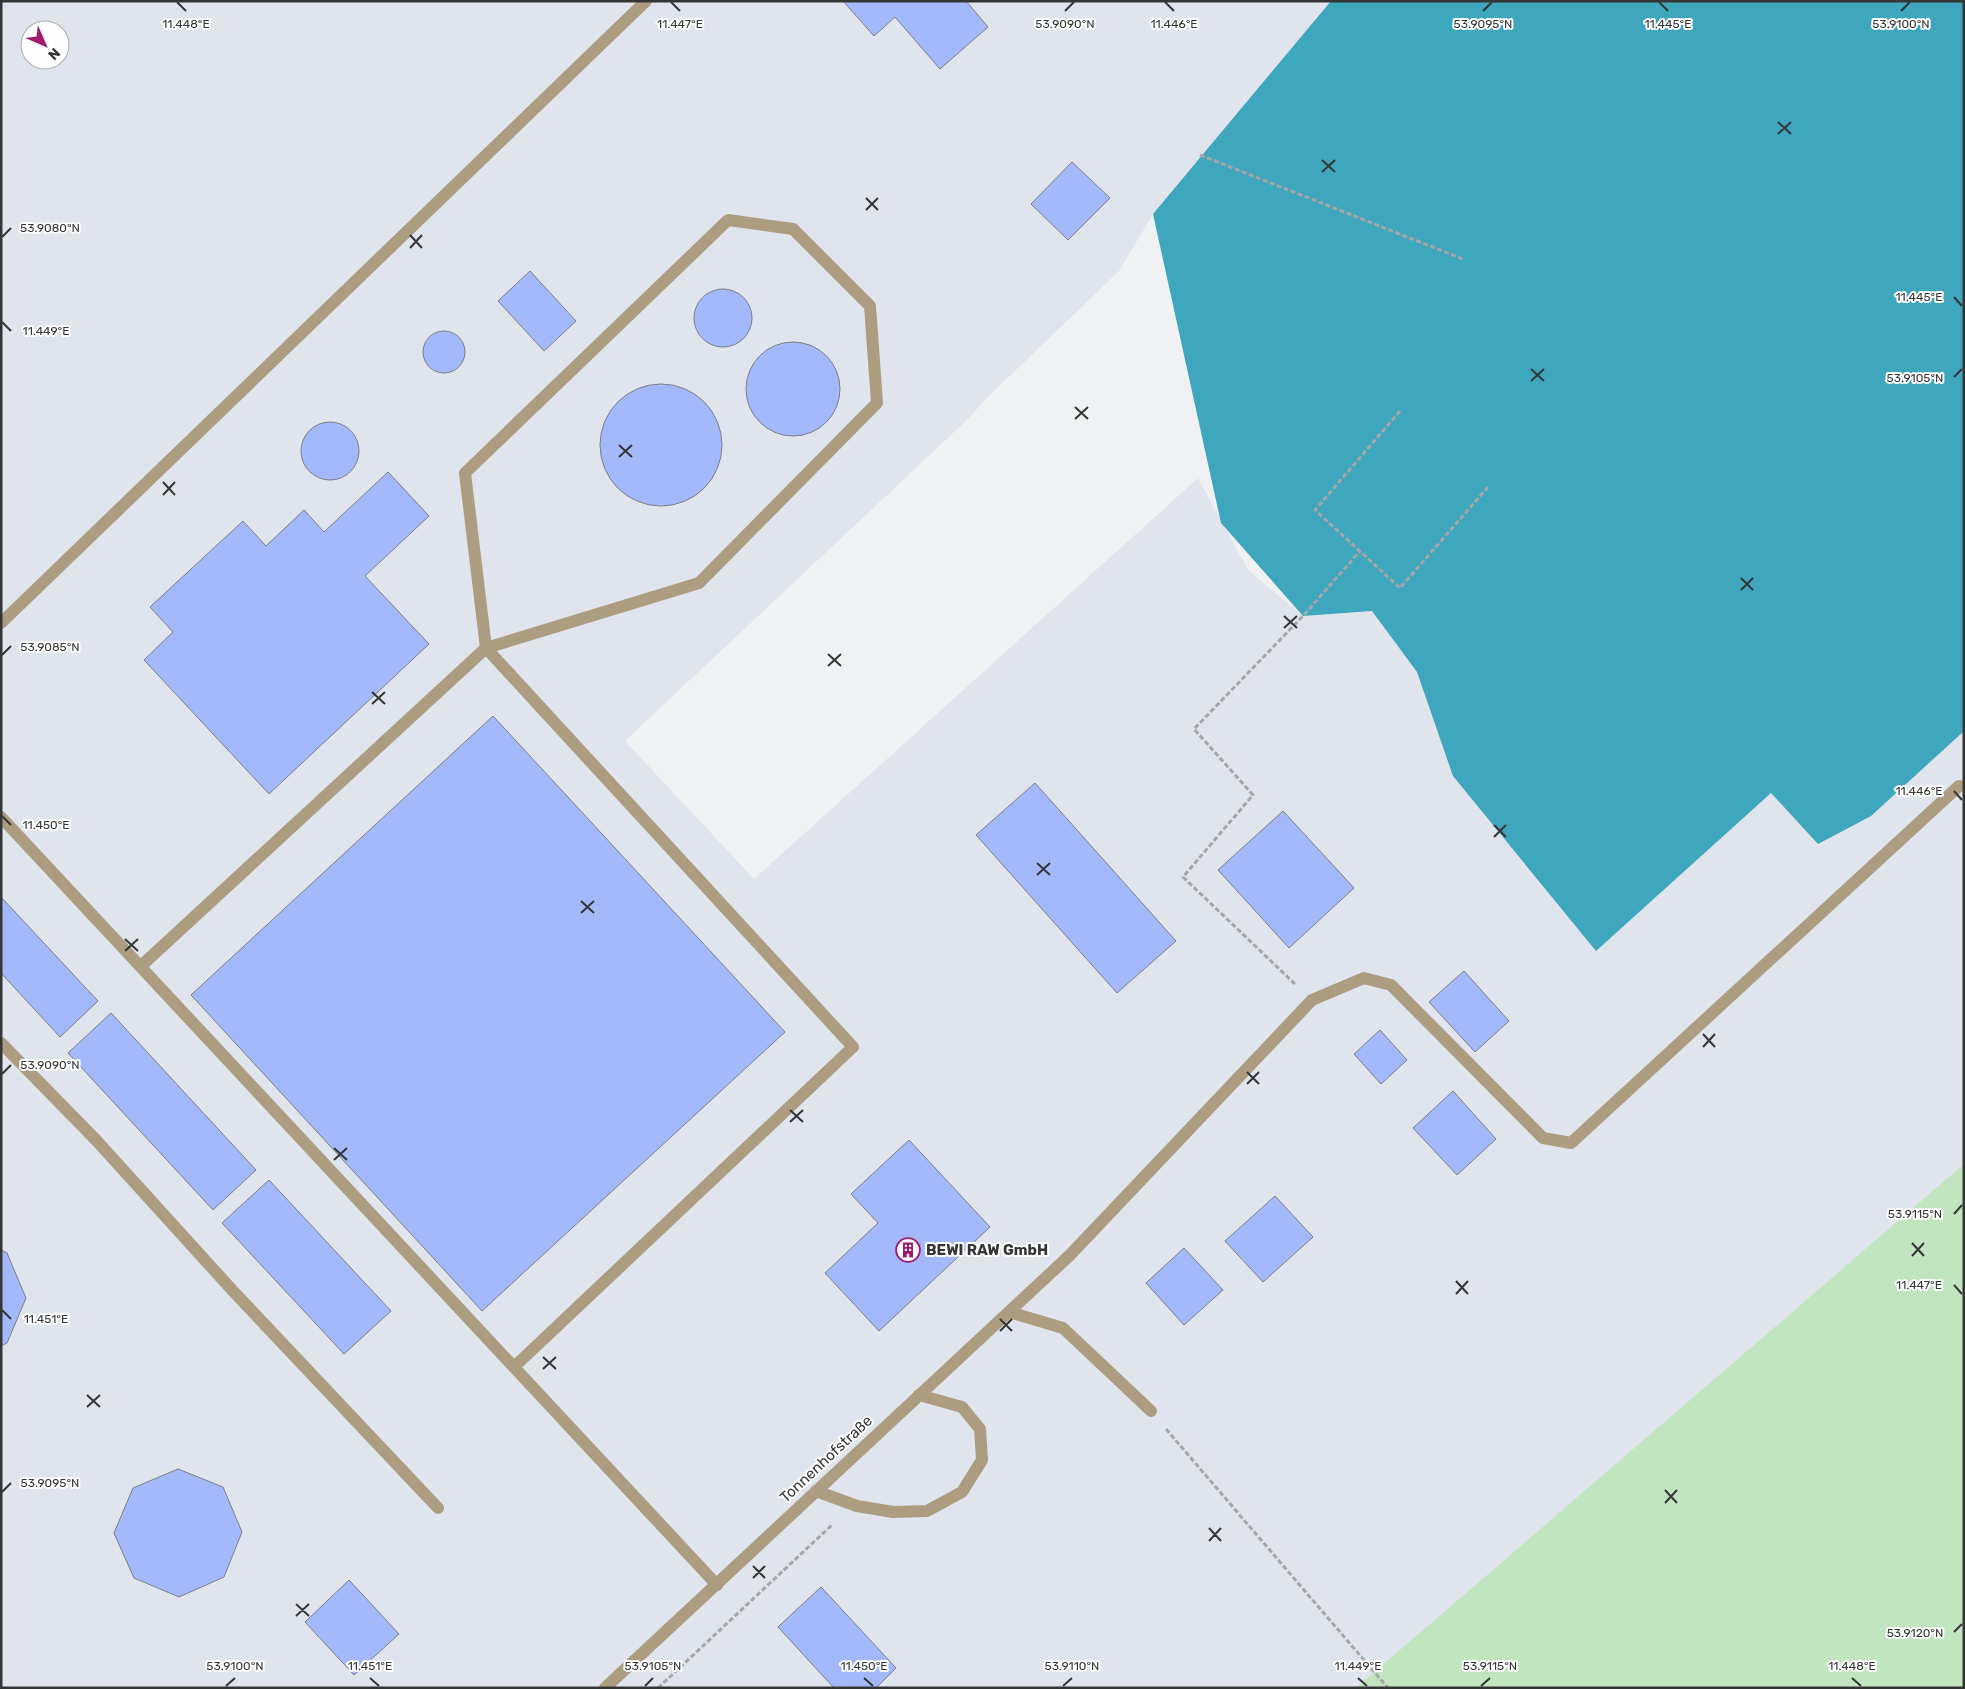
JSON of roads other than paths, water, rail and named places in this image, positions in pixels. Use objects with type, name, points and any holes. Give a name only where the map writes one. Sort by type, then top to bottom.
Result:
[{"type":"street","points":[[1,623],[646,1]]},
{"type":"street","points":[[141,966],[486,648],[699,583],[877,403],[870,306],[793,229],[728,220],[465,473],[486,648],[853,1047],[514,1367]]},
{"type":"street","name":"Tonnenhofstraße","points":[[605,1688],[1070,1255],[1312,1000],[1364,978],[1391,985],[1543,1138],[1571,1143],[1959,786]]},
{"type":"street","points":[[1,817],[717,1585]]},
{"type":"street","points":[[1,1043],[96,1140],[233,1292],[438,1508]]},
{"type":"street","points":[[1010,1312],[1063,1328],[1151,1411]]},
{"type":"street","points":[[816,1491],[857,1506],[893,1512],[927,1511],[962,1492],[982,1460],[980,1429],[962,1408],[919,1395]]},
{"type":"water","points":[[1331,1],[1964,1],[1964,731],[1871,816],[1818,844],[1771,793],[1596,951],[1453,776],[1417,672],[1372,611],[1303,616],[1221,523],[1153,214]]},
{"type":"place","name":"BEWI RAW GmbH","points":[[908,1250]]}]
